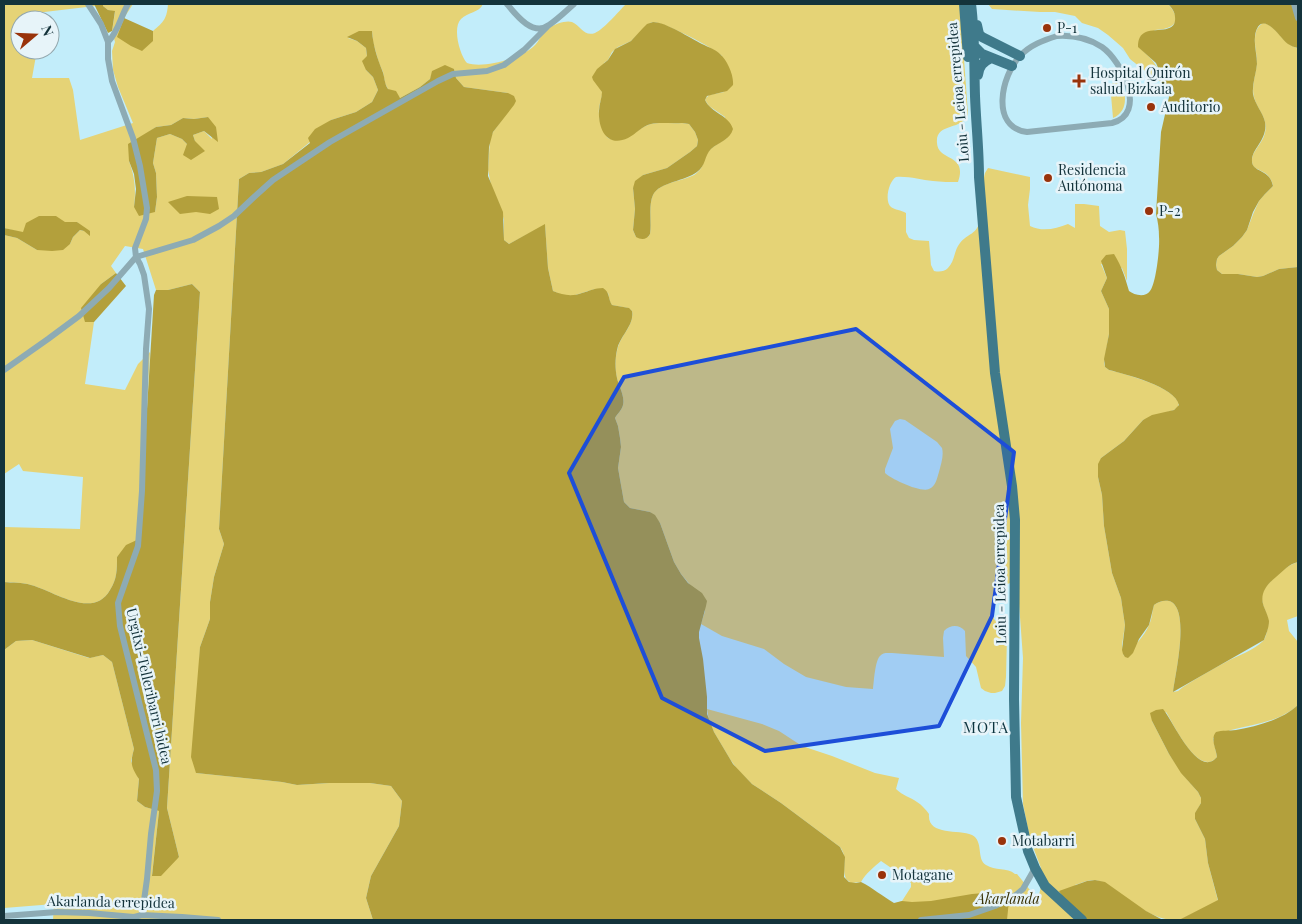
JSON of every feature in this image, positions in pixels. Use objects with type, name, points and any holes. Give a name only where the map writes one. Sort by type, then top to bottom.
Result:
[{"type":"main road","name":"Loiu - Leioa errepidea","points":[[968,4],[971,43],[974,47],[979,177]]},
{"type":"main road","name":"Loiu - Leioa errepidea","points":[[968,4],[975,152],[979,177],[995,373],[1012,486],[1015,520],[1014,699],[1016,798],[1028,851],[1035,868],[1045,886],[1082,920]]},
{"type":"main road","points":[[975,4],[979,34],[1020,56]]},
{"type":"main road","points":[[974,47],[982,54],[1012,66]]},
{"type":"main road","points":[[979,151],[981,128],[979,68],[984,62],[1005,57],[1005,48]]},
{"type":"street","points":[[88,4],[101,24],[108,42],[109,68],[112,81],[133,138],[140,166],[147,208],[146,219],[135,248],[136,257]]},
{"type":"street","points":[[108,42],[113,37],[128,4]]},
{"type":"street","points":[[507,4],[519,19],[531,27],[548,27]]},
{"type":"street","points":[[4,370],[79,316],[109,288],[136,257],[193,240],[219,226],[234,216],[273,180],[330,142],[438,81],[453,74],[487,71],[504,65],[524,50],[574,4]]},
{"type":"street","points":[[1294,4],[1298,18]]},
{"type":"street","points":[[1057,36],[1083,38],[1104,48],[1122,70],[1126,80],[1130,95],[1129,106],[1124,118],[1112,123],[1040,131],[1021,132],[1010,126],[1006,119],[1002,98],[1012,66],[1020,56],[1034,45],[1057,36]]},
{"type":"street","name":"Urgitxi-Telleribarri bidea","points":[[136,257],[144,275],[149,309],[142,491],[138,546],[118,603],[120,626],[156,770],[157,791],[147,879],[137,918]]},
{"type":"street","points":[[921,920],[969,915],[995,906],[1023,890],[1035,868]]},
{"type":"street","name":"Akarlanda errepidea","points":[[4,916],[57,912],[137,918],[182,917],[218,920]]},
{"type":"highlighted area","points":[[856,329],[1014,452],[992,616],[939,726],[765,751],[662,698],[569,473],[624,377]]},
{"type":"green space","name":"Akarlanda","points":[[4,4],[94,4],[95,6],[60,10],[10,10],[10,60],[35,60],[32,78],[69,78],[73,90],[80,140],[133,123],[113,70],[112,51],[115,42],[112,31],[115,12],[108,10],[103,4],[133,4],[124,18],[152,41],[153,31],[164,19],[168,4],[483,4],[479,9],[461,19],[458,23],[457,35],[460,48],[467,63],[483,65],[520,55],[536,45],[547,29],[561,23],[572,22],[588,34],[595,33],[607,24],[626,4],[960,4],[968,114],[961,123],[940,132],[937,143],[942,153],[959,166],[958,182],[896,177],[889,187],[889,204],[894,209],[906,213],[906,232],[909,238],[929,241],[931,265],[934,271],[940,272],[948,268],[960,243],[977,229],[979,225],[984,177],[988,168],[1030,177],[1028,205],[1030,226],[1039,229],[1049,229],[1068,224],[1075,228],[1075,204],[1084,204],[1099,206],[1100,226],[1109,232],[1125,231],[1127,281],[1122,268],[1101,264],[1107,278],[1101,291],[1109,309],[1109,334],[1105,367],[1158,386],[1167,391],[1179,403],[1178,407],[1174,410],[1143,420],[1124,441],[1101,458],[1098,477],[1112,573],[1121,598],[1125,625],[1122,645],[1124,656],[1138,642],[1147,629],[1154,605],[1169,601],[1176,606],[1179,615],[1180,642],[1173,692],[1178,691],[1209,671],[1255,648],[1263,641],[1268,621],[1262,599],[1263,591],[1279,574],[1298,562],[1298,616],[1287,620],[1289,631],[1298,642],[1298,705],[1275,719],[1231,730],[1213,738],[1217,757],[1210,762],[1202,761],[1187,747],[1166,712],[1152,721],[1169,754],[1201,798],[1195,819],[1205,839],[1208,863],[1218,901],[1182,919],[1166,919],[1135,905],[1109,886],[1094,880],[1075,885],[1078,920],[846,920],[902,901],[911,887],[911,883],[881,861],[861,882],[851,883],[846,879],[844,871],[845,859],[840,847],[752,784],[737,769],[714,732],[707,709],[762,724],[779,731],[802,746],[875,773],[899,778],[896,789],[922,806],[929,814],[933,826],[938,829],[972,835],[978,841],[981,859],[986,865],[1017,874],[1038,900],[1041,886],[1041,868],[1030,839],[1023,804],[1021,723],[1023,658],[1018,590],[1010,583],[997,588],[992,598],[994,619],[1007,636],[1005,686],[1002,691],[995,693],[981,688],[976,667],[966,656],[965,631],[957,626],[944,631],[944,657],[892,653],[881,655],[876,667],[873,689],[846,687],[806,677],[764,649],[722,636],[701,624],[705,611],[691,586],[674,562],[660,523],[650,512],[630,508],[624,502],[618,468],[621,447],[615,418],[622,409],[623,395],[616,375],[616,354],[631,321],[632,311],[628,308],[612,305],[608,293],[595,289],[572,296],[562,295],[553,291],[548,268],[545,225],[509,244],[504,240],[504,220],[491,185],[488,170],[490,139],[501,121],[508,93],[464,87],[456,78],[454,69],[433,71],[430,79],[400,98],[388,89],[385,83],[373,42],[372,31],[348,38],[357,41],[366,48],[366,70],[373,77],[378,90],[372,102],[356,112],[331,120],[310,142],[283,164],[261,172],[249,173],[239,179],[219,529],[224,544],[214,577],[210,602],[210,619],[200,647],[196,773],[297,785],[370,783],[391,786],[402,801],[399,826],[371,876],[366,898],[373,920],[53,920],[54,904],[4,908],[4,650],[16,641],[32,640],[89,658],[103,655],[112,662],[134,749],[131,761],[139,779],[137,801],[145,807],[159,811],[152,875],[179,857],[167,808],[200,292],[192,284],[168,290],[156,290],[143,249],[125,246],[111,266],[116,273],[101,284],[85,322],[94,322],[85,384],[125,390],[138,364],[150,352],[139,539],[117,557],[116,574],[110,590],[103,599],[94,603],[84,603],[73,601],[28,584],[4,582],[4,527],[80,529],[83,477],[23,471],[19,464],[4,474],[4,235],[17,238],[37,250],[70,244],[73,237],[80,230],[84,231],[77,222],[65,222],[23,233],[4,228]],"holes":[[[650,23],[659,23],[689,36],[722,56],[724,92],[709,95],[705,100],[709,106],[725,117],[727,138],[708,152],[702,167],[694,175],[665,185],[656,191],[651,204],[650,234],[648,237],[636,237],[633,230],[635,209],[633,188],[643,175],[667,168],[690,152],[697,146],[698,140],[689,124],[682,123],[651,124],[620,140],[608,138],[602,128],[599,108],[602,96],[604,63],[612,52],[631,41]],[[208,117],[212,139],[204,131],[193,135],[195,141],[187,144],[182,139],[170,134],[157,138],[153,163],[156,173],[157,197],[155,212],[134,207],[133,173],[129,161],[143,136],[156,127],[171,125],[183,118]],[[905,420],[937,442],[942,448],[943,454],[937,479],[929,489],[920,489],[899,482],[885,473],[893,448],[890,429],[895,421]]]},
{"type":"green space","points":[[988,4],[1168,4],[1175,15],[1175,23],[1168,28],[1155,30],[1139,47],[1156,66],[1161,82],[1130,59],[1123,48],[1108,35],[1098,28],[1082,23],[1075,16],[1055,12],[992,9]]},
{"type":"green space","points":[[1263,23],[1272,27],[1288,43],[1298,48],[1298,267],[1279,269],[1257,277],[1222,274],[1217,270],[1217,259],[1242,237],[1247,230],[1259,201],[1273,186],[1269,177],[1252,164],[1252,157],[1266,129],[1264,119],[1253,93],[1257,63],[1255,36],[1256,31]]},
{"type":"green space","points":[[1119,79],[1123,85],[1125,102],[1122,111],[1113,118],[1111,95],[1113,95],[1113,91],[1109,86]]},
{"type":"shaded area","points":[[94,4],[103,4],[108,10],[115,11],[112,31],[108,33]]},
{"type":"shaded area","points":[[1168,4],[1298,4],[1298,48],[1288,44],[1268,25],[1261,24],[1258,26],[1255,35],[1257,64],[1253,94],[1255,102],[1264,118],[1265,128],[1262,139],[1252,157],[1252,164],[1269,177],[1273,186],[1259,201],[1247,230],[1242,237],[1219,256],[1216,265],[1217,270],[1222,274],[1257,277],[1279,269],[1298,267],[1298,562],[1284,570],[1264,590],[1262,598],[1269,621],[1264,640],[1173,692],[1180,642],[1179,615],[1176,606],[1169,601],[1154,605],[1149,625],[1139,639],[1133,653],[1128,658],[1123,654],[1125,625],[1121,598],[1112,573],[1098,477],[1098,464],[1101,458],[1124,441],[1143,420],[1152,415],[1174,410],[1179,405],[1176,398],[1160,387],[1105,367],[1104,359],[1109,334],[1109,309],[1101,291],[1107,278],[1101,261],[1106,255],[1114,254],[1123,272],[1129,291],[1137,295],[1145,295],[1150,291],[1154,281],[1159,249],[1159,231],[1156,214],[1161,132],[1169,97],[1161,82],[1160,72],[1156,63],[1138,45],[1140,37],[1144,33],[1164,30],[1175,23],[1175,15]]},
{"type":"shaded area","points":[[124,18],[153,31],[153,41],[142,51],[117,37]]},
{"type":"shaded area","points":[[653,22],[671,27],[714,49],[725,60],[730,68],[733,85],[727,91],[707,96],[705,100],[711,108],[728,120],[733,129],[727,138],[711,149],[700,170],[686,178],[667,184],[656,191],[651,204],[650,234],[642,239],[636,237],[633,230],[635,209],[633,188],[635,181],[643,175],[667,168],[697,146],[698,140],[689,124],[682,123],[651,124],[628,138],[614,141],[609,139],[602,130],[599,118],[602,92],[592,77],[597,69],[608,60],[615,49],[631,41],[647,24]]},
{"type":"shaded area","points":[[359,31],[372,31],[373,41],[387,87],[396,91],[400,98],[420,87],[430,79],[432,71],[445,65],[454,69],[456,78],[464,87],[508,93],[514,96],[516,101],[493,132],[489,147],[488,176],[503,212],[504,240],[509,244],[545,224],[548,268],[553,291],[571,295],[603,288],[607,292],[612,305],[629,308],[632,311],[631,321],[618,345],[616,353],[616,375],[623,395],[622,409],[615,418],[621,447],[618,468],[624,502],[630,508],[650,512],[655,515],[660,523],[674,562],[681,574],[688,583],[702,593],[707,601],[699,638],[707,697],[707,714],[714,732],[733,764],[752,784],[840,847],[845,857],[844,877],[849,882],[861,882],[894,903],[902,901],[931,901],[972,894],[998,894],[1009,900],[1007,920],[373,920],[366,898],[371,876],[399,826],[402,801],[391,786],[370,783],[297,785],[196,773],[191,757],[200,647],[210,619],[210,602],[214,577],[224,544],[219,529],[239,179],[249,173],[261,172],[283,164],[310,143],[308,138],[315,129],[331,120],[356,112],[372,102],[378,90],[373,77],[366,70],[362,61],[367,56],[366,48],[357,41],[347,37]]},
{"type":"shaded area","points":[[208,117],[216,127],[218,142],[204,131],[193,135],[195,141],[205,151],[191,160],[183,155],[187,144],[182,139],[170,134],[157,138],[153,163],[156,173],[157,197],[155,212],[139,216],[134,207],[136,189],[134,174],[129,161],[128,144],[156,127],[171,125],[183,118]]},
{"type":"shaded area","points":[[187,196],[217,197],[219,209],[210,214],[196,212],[180,214],[168,202]]},
{"type":"shaded area","points":[[39,216],[56,216],[65,222],[77,222],[90,231],[90,236],[80,230],[63,250],[52,251],[37,250],[17,238],[4,235],[4,228],[23,232],[26,223]]},
{"type":"shaded area","points":[[116,273],[126,286],[94,322],[85,322],[81,308],[101,284]]},
{"type":"shaded area","points":[[192,284],[200,292],[167,808],[179,857],[161,876],[152,876],[159,811],[145,807],[137,801],[139,779],[132,765],[134,749],[112,662],[103,655],[90,658],[32,640],[16,641],[4,650],[4,582],[28,584],[73,601],[84,603],[94,603],[103,599],[110,590],[116,574],[117,557],[126,545],[139,539],[154,295],[156,290],[168,290]]},
{"type":"shaded area","points":[[1298,705],[1298,920],[1179,920],[1218,900],[1208,863],[1205,839],[1195,819],[1195,813],[1201,803],[1201,798],[1169,754],[1152,721],[1150,713],[1163,709],[1194,755],[1202,761],[1210,762],[1217,757],[1213,741],[1216,732],[1252,727],[1269,722],[1285,715]]},
{"type":"shaded area","points":[[1095,880],[1105,882],[1146,911],[1163,920],[1078,920],[1059,891]]},
{"type":"place","name":"P-1","points":[[1047,28]]},
{"type":"place","name":"Hospital Quirón salud Bizkaia","points":[[1079,81]]},
{"type":"place","name":"Auditorio","points":[[1151,107]]},
{"type":"place","name":"Residencia Autónoma","points":[[1048,178]]},
{"type":"place","name":"P-2","points":[[1149,211]]},
{"type":"place","name":"Motabarri","points":[[1002,841]]},
{"type":"place","name":"Motagane","points":[[882,875]]},
{"type":"district","name":"MOTA","points":[[986,728]]}]
